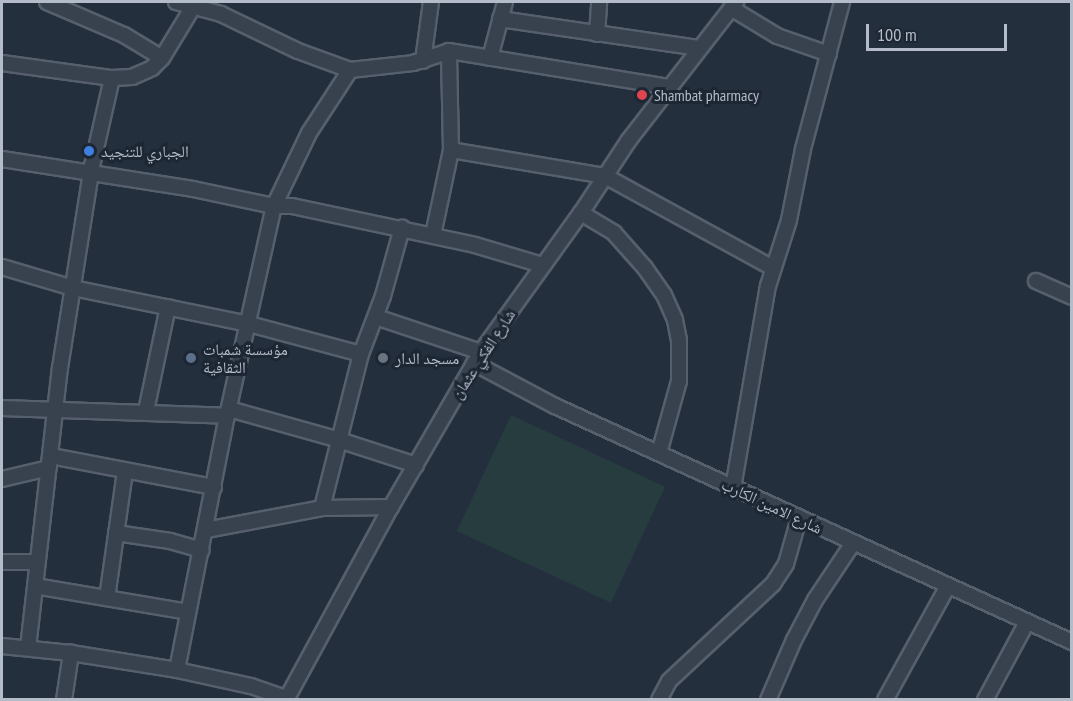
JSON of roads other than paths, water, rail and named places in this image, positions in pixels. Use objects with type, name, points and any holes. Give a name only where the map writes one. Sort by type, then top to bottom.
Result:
[{"type":"street","points":[[47,2],[124,35],[162,58]]},
{"type":"street","points":[[176,2],[193,7],[223,8],[298,51],[350,70],[423,60],[449,51],[669,87]]},
{"type":"street","points":[[423,60],[430,2]]},
{"type":"street","points":[[490,57],[505,2]]},
{"type":"street","points":[[597,34],[599,2]]},
{"type":"street","points":[[734,488],[762,310],[789,220],[803,149],[842,2]]},
{"type":"street","points":[[734,5],[777,36],[829,54]]},
{"type":"street","name":"شارع الفكي عثمان","points":[[286,699],[391,507],[478,358],[669,87],[734,5]]},
{"type":"street","points":[[2,63],[112,78],[144,74],[162,58],[193,7]]},
{"type":"street","points":[[500,19],[698,48]]},
{"type":"street","points":[[433,235],[451,150],[449,51]]},
{"type":"street","points":[[177,670],[228,412],[274,206],[309,133],[350,70]]},
{"type":"street","points":[[28,648],[60,368],[91,174],[112,78]]},
{"type":"street","points":[[451,150],[605,176],[773,268]]},
{"type":"street","points":[[2,159],[193,189],[274,206],[292,206],[433,235],[542,265]]},
{"type":"street","points":[[581,213],[614,233],[645,268],[664,295],[675,320],[679,340],[679,381],[658,453]]},
{"type":"street","points":[[322,508],[361,354],[376,317],[402,228]]},
{"type":"street","points":[[2,267],[73,288],[249,324],[361,354]]},
{"type":"street","points":[[1036,281],[1071,297]]},
{"type":"street","points":[[146,411],[168,307]]},
{"type":"street","name":"شارع الامين الكارب","points":[[376,317],[478,358],[555,405],[1071,642]]},
{"type":"street","points":[[2,408],[228,412],[339,440],[416,465]]},
{"type":"street","points":[[2,479],[50,462],[124,471],[214,487]]},
{"type":"street","points":[[107,598],[124,471]]},
{"type":"street","points":[[206,530],[322,508],[391,507]]},
{"type":"street","points":[[659,699],[669,681],[773,584],[786,564],[800,518]]},
{"type":"street","points":[[116,533],[170,541],[202,550]]},
{"type":"street","points":[[768,699],[794,640],[815,600],[854,543]]},
{"type":"street","points":[[2,562],[37,562]]},
{"type":"street","points":[[885,699],[948,585]]},
{"type":"street","points":[[35,586],[188,612]]},
{"type":"street","points":[[985,699],[1027,622]]},
{"type":"street","points":[[2,646],[71,653],[177,670],[250,686],[286,699]]},
{"type":"street","points":[[64,699],[71,653]]},
{"type":"place","name":"Shambat pharmacy","points":[[642,95]]},
{"type":"place","name":"الجباري للتنجيد","points":[[89,151]]},
{"type":"place","name":"مؤسسة شمبات الثقافية","points":[[191,358]]},
{"type":"place","name":"مسجد الدار","points":[[383,358]]}]
